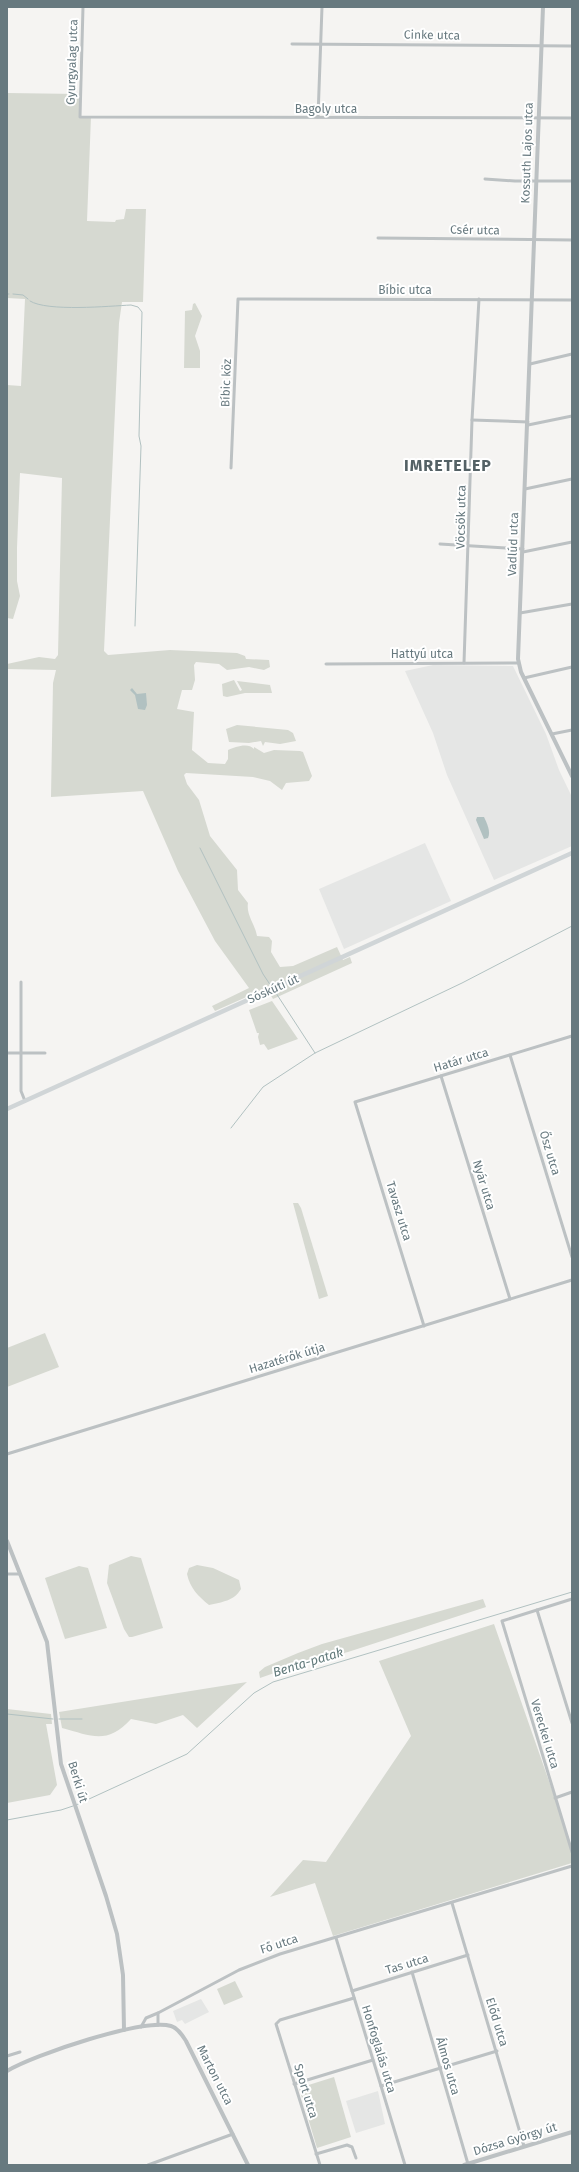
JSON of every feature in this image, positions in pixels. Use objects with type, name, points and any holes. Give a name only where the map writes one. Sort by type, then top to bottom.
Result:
[{"type":"main road","name":"Sóskúti út","points":[[7,1109],[538,868],[572,854]]},
{"type":"street","name":"Gyurgyalag utca","points":[[80,117],[83,7]]},
{"type":"street","points":[[318,117],[322,7]]},
{"type":"street","name":"Kossuth Lajos utca","points":[[532,300],[543,7]]},
{"type":"street","name":"Cinke utca","points":[[292,44],[572,46]]},
{"type":"street","name":"Bagoly utca","points":[[80,117],[572,118]]},
{"type":"street","points":[[484,179],[572,181]]},
{"type":"street","name":"Csér utca","points":[[378,238],[572,240]]},
{"type":"street","name":"Bíbic utca","points":[[238,299],[572,300]]},
{"type":"street","name":"Bíbic köz","points":[[232,468],[238,299]]},
{"type":"street","name":"Vöcsök utca","points":[[464,663],[472,420],[479,299]]},
{"type":"street","name":"Vadlúd utca","points":[[532,300],[518,664],[572,776]]},
{"type":"street","points":[[530,364],[572,354]]},
{"type":"street","points":[[472,420],[528,424],[572,416]]},
{"type":"street","points":[[525,489],[572,479]]},
{"type":"street","points":[[440,544],[523,551],[572,542]]},
{"type":"street","points":[[520,613],[572,604]]},
{"type":"street","name":"Hattyú utca","points":[[326,664],[518,664]]},
{"type":"street","points":[[524,678],[572,667]]},
{"type":"street","points":[[552,734],[572,730]]},
{"type":"street","points":[[21,982],[21,1091],[25,1101]]},
{"type":"street","name":"Határ utca","points":[[356,1102],[572,1036]]},
{"type":"street","points":[[7,1053],[45,1053]]},
{"type":"street","name":"Ősz utca","points":[[510,1055],[572,1257]]},
{"type":"street","name":"Nyár utca","points":[[441,1076],[510,1299]]},
{"type":"street","name":"Tavasz utca","points":[[356,1102],[424,1326]]},
{"type":"street","name":"Hazatérők útja","points":[[7,1454],[572,1280]]},
{"type":"street","name":"Berki út","points":[[7,1541],[48,1646],[59,1750],[72,1802],[106,1896],[117,1934],[123,1975],[124,2030]]},
{"type":"street","points":[[7,1574],[20,1574]]},
{"type":"street","points":[[572,1599],[538,1610],[572,1724]]},
{"type":"street","name":"Vereckei utca","points":[[538,1610],[502,1621],[572,1852]]},
{"type":"street","points":[[555,1798],[572,1792]]},
{"type":"street","name":"Fő utca","points":[[141,2027],[146,2018],[254,1963],[572,1866]]},
{"type":"street","name":"Előd utca","points":[[452,1903],[524,2146]]},
{"type":"street","name":"Honfoglalás utca","points":[[336,1938],[404,2165]]},
{"type":"street","name":"Tas utca","points":[[352,1991],[468,1955]]},
{"type":"street","name":"Álmos utca","points":[[412,1972],[466,2164]]},
{"type":"street","name":"Sport utca","points":[[320,2165],[276,2026],[277,2022],[354,1998]]},
{"type":"street","points":[[158,2013],[158,2026]]},
{"type":"street","name":"Marton utca","points":[[141,2027],[171,2026],[182,2035],[248,2165]]},
{"type":"street","points":[[7,2071],[29,2060],[124,2030],[141,2027]]},
{"type":"street","points":[[381,2086],[496,2051]]},
{"type":"street","points":[[7,2056],[20,2052]]},
{"type":"street","points":[[294,2084],[373,2060]]},
{"type":"street","name":"Dózsa György út","points":[[466,2164],[572,2132]]},
{"type":"street","points":[[148,2165],[233,2134]]},
{"type":"street","points":[[316,2154],[348,2145],[352,2147],[356,2158]]},
{"type":"shaded area","points":[[7,93],[79,94],[80,116],[91,116],[87,221],[115,222],[116,220],[124,219],[126,209],[146,209],[143,302],[122,302],[119,323],[104,651],[108,655],[170,650],[237,653],[245,656],[246,659],[269,660],[270,667],[264,670],[249,667],[227,670],[219,664],[196,662],[194,665],[195,680],[192,690],[182,690],[177,709],[194,712],[192,750],[208,763],[225,764],[228,759],[228,750],[245,745],[254,749],[254,747],[264,753],[274,750],[300,751],[303,752],[312,776],[309,781],[286,783],[282,790],[270,781],[253,777],[186,773],[184,775],[187,784],[199,800],[210,836],[237,870],[238,890],[248,903],[249,916],[257,936],[269,937],[272,941],[271,952],[280,967],[293,966],[337,947],[343,960],[350,957],[352,963],[273,999],[267,988],[215,1011],[212,1006],[249,988],[215,941],[178,871],[143,791],[51,797],[53,683],[56,670],[7,669],[7,664],[39,657],[55,659],[58,655],[62,478],[20,473],[17,581],[20,596],[13,619],[7,618],[7,385],[21,386],[25,299],[7,298]]},
{"type":"shaded area","points":[[195,303],[202,316],[195,336],[200,351],[200,368],[184,368],[185,311],[192,310],[193,304]]},
{"type":"shaded area","points":[[433,665],[513,666],[546,734],[559,770],[572,797],[572,846],[494,880],[447,775],[433,733],[405,671]]},
{"type":"shaded area","points":[[234,680],[240,691],[242,690],[237,681],[270,685],[272,693],[245,693],[227,697],[223,696],[222,684]]},
{"type":"shaded area","points":[[132,688],[137,694],[146,693],[147,705],[145,710],[138,709],[135,695],[130,690]]},
{"type":"shaded area","points":[[237,725],[288,730],[293,733],[296,741],[280,744],[265,742],[263,746],[261,741],[249,743],[229,742],[226,729]]},
{"type":"shaded area","points":[[477,817],[484,817],[489,830],[488,838],[484,839],[476,820]]},
{"type":"shaded area","points":[[425,843],[451,901],[344,949],[319,889]]},
{"type":"shaded area","points":[[272,1001],[298,1039],[268,1050],[264,1044],[260,1045],[258,1037],[259,1033],[257,1033],[249,1010]]},
{"type":"shaded area","points":[[293,1203],[298,1203],[301,1208],[328,1296],[319,1299]]},
{"type":"shaded area","points":[[45,1333],[59,1367],[7,1387],[7,1348]]},
{"type":"shaded area","points":[[131,1556],[141,1558],[163,1628],[129,1637],[124,1629],[107,1583],[109,1565]]},
{"type":"shaded area","points":[[197,1565],[213,1568],[239,1580],[241,1589],[231,1599],[209,1605],[195,1591],[188,1579],[187,1574],[189,1568]]},
{"type":"shaded area","points":[[79,1566],[88,1568],[107,1628],[65,1639],[45,1578]]},
{"type":"shaded area","points":[[483,1599],[486,1607],[348,1652],[303,1663],[260,1678],[259,1672],[265,1667],[322,1644]]},
{"type":"shaded area","points":[[494,1624],[572,1847],[572,1863],[333,1936],[315,1883],[270,1897],[303,1860],[326,1862],[411,1736],[379,1661]]},
{"type":"shaded area","points":[[247,1682],[197,1728],[183,1715],[156,1724],[131,1719],[114,1732],[99,1736],[91,1736],[62,1728],[59,1712]]},
{"type":"shaded area","points":[[7,1709],[51,1714],[52,1724],[46,1724],[57,1785],[50,1795],[7,1803]]},
{"type":"shaded area","points":[[235,1981],[243,1997],[224,2005],[217,1989]]},
{"type":"shaded area","points":[[201,1999],[209,2012],[185,2024],[182,2020],[177,2022],[173,2011]]},
{"type":"shaded area","points":[[334,2077],[351,2137],[317,2148],[299,2088]]},
{"type":"shaded area","points":[[378,2091],[385,2124],[356,2133],[346,2101]]},
{"type":"waterway","points":[[13,294],[23,295],[28,299]]},
{"type":"waterway","points":[[30,301],[38,304],[64,307],[131,305],[138,307],[142,312],[139,436],[141,446],[135,626]]},
{"type":"waterway","points":[[200,848],[263,974],[271,986]]},
{"type":"waterway","points":[[231,1128],[263,1087],[315,1053],[462,983],[572,926]]},
{"type":"waterway","points":[[274,990],[315,1053]]},
{"type":"waterway","name":"Benta-patak","points":[[76,1805],[187,1754],[254,1693],[273,1682],[572,1592]]},
{"type":"waterway","points":[[7,1714],[53,1719]]},
{"type":"waterway","points":[[59,1719],[82,1719]]},
{"type":"waterway","name":"Benta-patak","points":[[7,1820],[61,1810],[73,1806]]},
{"type":"district","name":"IMRETELEP","points":[[448,465]]}]
